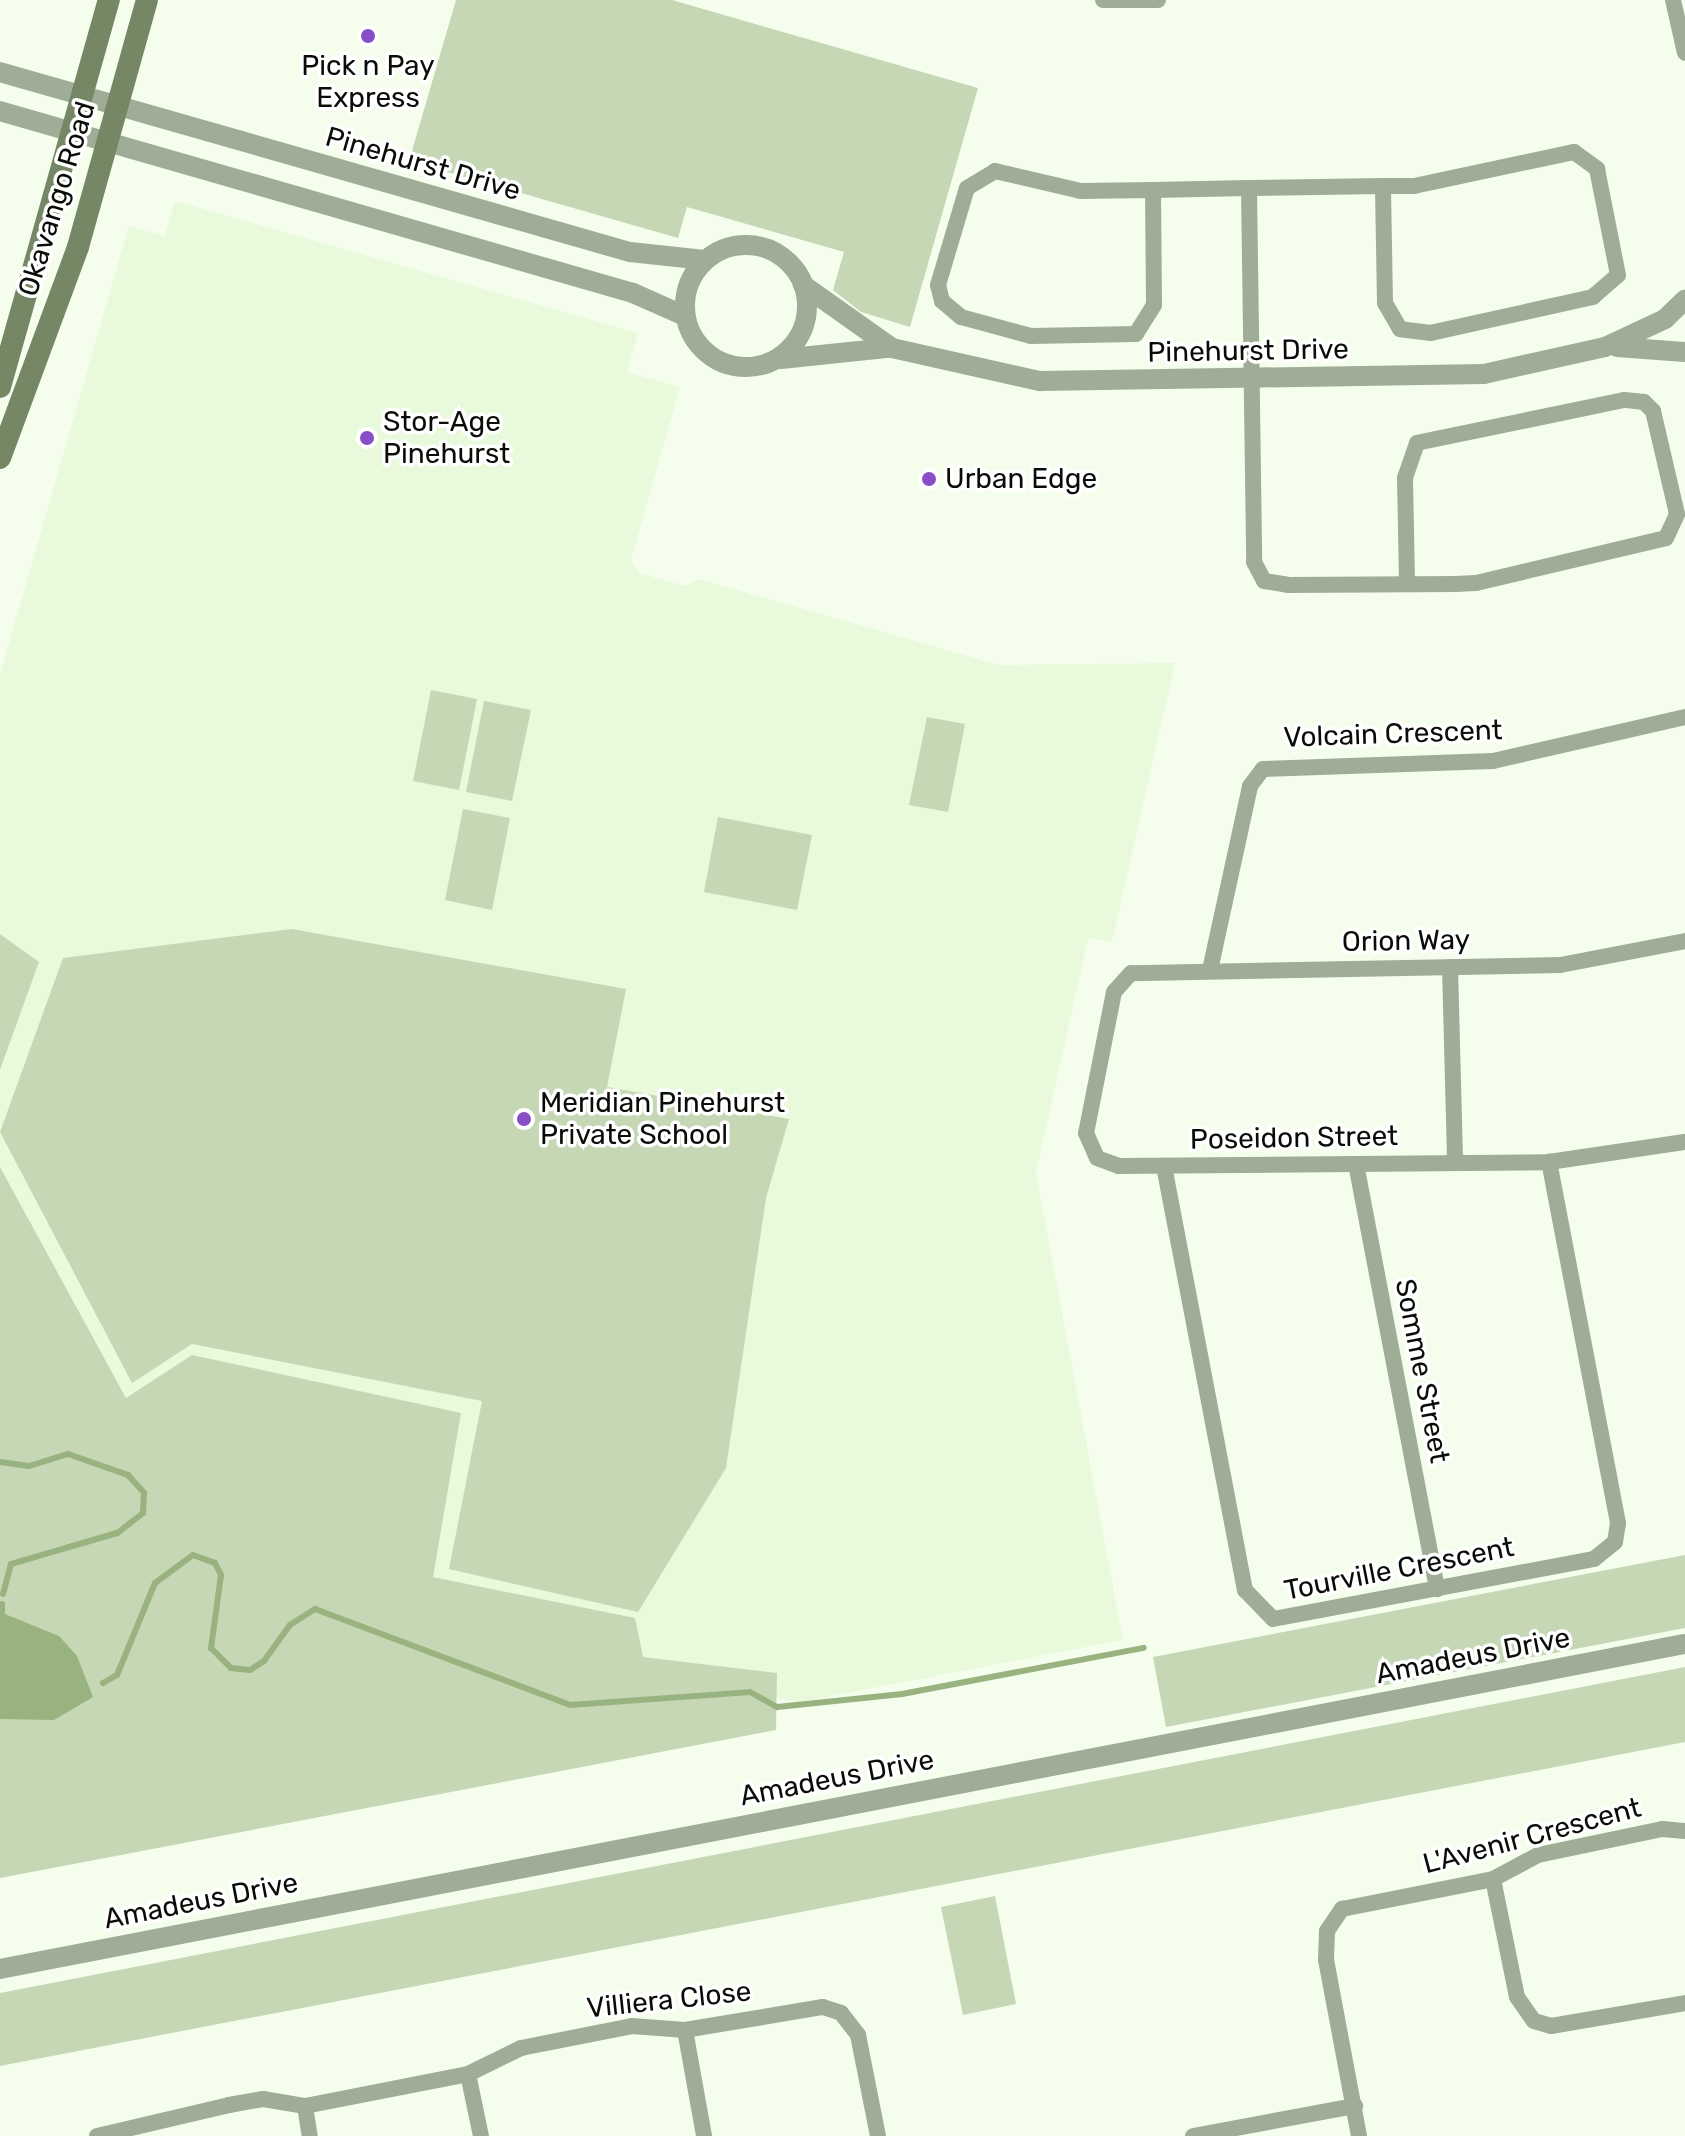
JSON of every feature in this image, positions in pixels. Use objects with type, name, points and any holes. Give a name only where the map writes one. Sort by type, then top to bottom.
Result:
[{"type":"main road","name":"Okavango Road","points":[[0,387],[109,0]]},
{"type":"main road","name":"Okavango Road","points":[[0,458],[108,142],[147,0]]},
{"type":"street","points":[[1103,0],[1158,0]]},
{"type":"street","points":[[1673,0],[1685,53]]},
{"type":"street","name":"Pinehurst Drive","points":[[0,72],[630,252],[705,260]]},
{"type":"street","points":[[0,111],[633,293],[685,316]]},
{"type":"street","points":[[1153,190],[1154,305],[1136,334],[1043,338],[961,317],[942,301],[938,285],[964,195],[982,173],[1081,191],[1383,186],[1581,154],[1597,169],[1618,275],[1593,297],[1431,333],[1400,329],[1385,303],[1383,186]]},
{"type":"street","points":[[1249,188],[1259,575],[1278,585],[1407,584],[1476,583],[1666,538],[1677,514],[1650,407],[1624,400],[1413,446],[1405,478],[1407,584]]},
{"type":"street","points":[[732,247],[761,247],[779,255],[803,285],[804,327],[777,360],[739,367],[720,362],[703,351],[685,316],[692,276],[705,260],[732,247]]},
{"type":"street","name":"Pinehurst Drive","points":[[803,285],[892,348]]},
{"type":"street","name":"Pinehurst Drive","points":[[777,360],[892,348],[1020,380],[1467,375],[1605,347],[1665,319],[1685,300]]},
{"type":"street","name":"Pinehurst Drive","points":[[1605,347],[1685,352]]},
{"type":"street","name":"Volcain Crescent","points":[[1210,970],[1250,786],[1263,769],[1493,761],[1685,717]]},
{"type":"street","name":"Orion Way","points":[[1127,975],[1210,970],[1560,965],[1685,941]]},
{"type":"street","points":[[1450,967],[1455,1163]]},
{"type":"street","name":"Poseidon Street","points":[[1127,975],[1114,992],[1087,1140],[1111,1165],[1549,1162],[1685,1142]]},
{"type":"street","name":"Tourville Crescent","points":[[1164,1166],[1249,1600],[1279,1619],[1594,1559],[1617,1536],[1549,1162]]},
{"type":"street","name":"Somme Street","points":[[1356,1164],[1437,1589]]},
{"type":"street","name":"Amadeus Drive","points":[[0,1969],[1685,1644]]},
{"type":"street","name":"L'Avenir Crescent","points":[[1359,2136],[1326,1960],[1335,1917],[1348,1905],[1493,1879],[1538,1855],[1662,1829],[1685,1831]]},
{"type":"street","points":[[1493,1879],[1517,1997],[1534,2021],[1551,2026],[1685,2003]]},
{"type":"street","name":"Villiera Close","points":[[97,2136],[263,2099],[305,2106],[468,2074],[521,2048],[632,2026],[685,2030],[807,2007],[841,2013],[858,2035],[878,2136]]},
{"type":"street","points":[[685,2030],[704,2136]]},
{"type":"street","points":[[468,2074],[481,2136]]},
{"type":"street","points":[[305,2106],[310,2136]]},
{"type":"street","points":[[1193,2136],[1355,2106]]},
{"type":"shaded area","points":[[456,0],[672,0],[978,88],[910,327],[861,312],[833,290],[844,252],[687,207],[678,238],[409,161]]},
{"type":"shaded area","name":"Meridian Pinehurst Private School","points":[[175,201],[638,333],[627,372],[680,387],[631,560],[639,573],[685,586],[699,579],[998,665],[1175,663],[1112,942],[1088,938],[1036,1173],[1123,1640],[800,1702],[777,1698],[776,1673],[642,1657],[635,1618],[433,1577],[273,1375],[192,1355],[126,1398],[0,1167],[0,1070],[39,963],[0,934],[0,674],[129,226],[165,236]]},
{"type":"shaded area","points":[[431,690],[477,699],[459,790],[413,781]]},
{"type":"shaded area","points":[[484,701],[531,710],[512,801],[466,792]]},
{"type":"shaded area","points":[[927,717],[965,724],[948,812],[909,805]]},
{"type":"shaded area","points":[[463,809],[510,818],[492,910],[445,900]]},
{"type":"shaded area","points":[[718,817],[812,835],[797,910],[704,892]]},
{"type":"shaded area","points":[[292,929],[626,989],[607,1087],[789,1119],[766,1198],[726,1468],[638,1612],[449,1569],[482,1401],[192,1344],[132,1383],[0,1132],[63,958]]},
{"type":"shaded area","points":[[0,934],[39,962],[0,1070]]},
{"type":"shaded area","points":[[0,1167],[126,1398],[192,1355],[461,1413],[433,1577],[635,1618],[643,1657],[777,1673],[776,1730],[0,1878]]},
{"type":"shaded area","points":[[1685,1555],[1685,1628],[1166,1727],[1153,1657]]},
{"type":"shaded area","points":[[0,1612],[59,1636],[77,1656],[93,1697],[54,1720],[0,1719]]},
{"type":"shaded area","points":[[1685,1667],[1685,1742],[0,2066],[0,1993]]},
{"type":"shaded area","points":[[995,1896],[1016,2004],[963,2015],[941,1907]]},
{"type":"waterway","points":[[0,1462],[29,1466],[68,1454],[128,1475],[144,1493],[143,1513],[117,1533],[11,1564],[3,1594]]},
{"type":"waterway","points":[[103,1683],[117,1675],[155,1583],[193,1555],[215,1563],[221,1575],[211,1648],[231,1668],[250,1670],[264,1661],[290,1625],[315,1609],[570,1705],[750,1692],[777,1707],[902,1694],[1144,1648]]},
{"type":"waterway","points":[[2,1604],[2,1618]]},
{"type":"place","name":"Pick n Pay Express","points":[[368,36]]},
{"type":"place","name":"Stor-Age Pinehurst","points":[[367,438]]},
{"type":"place","name":"Urban Edge","points":[[929,479]]},
{"type":"place","name":"Meridian Pinehurst Private School","points":[[524,1119]]}]
